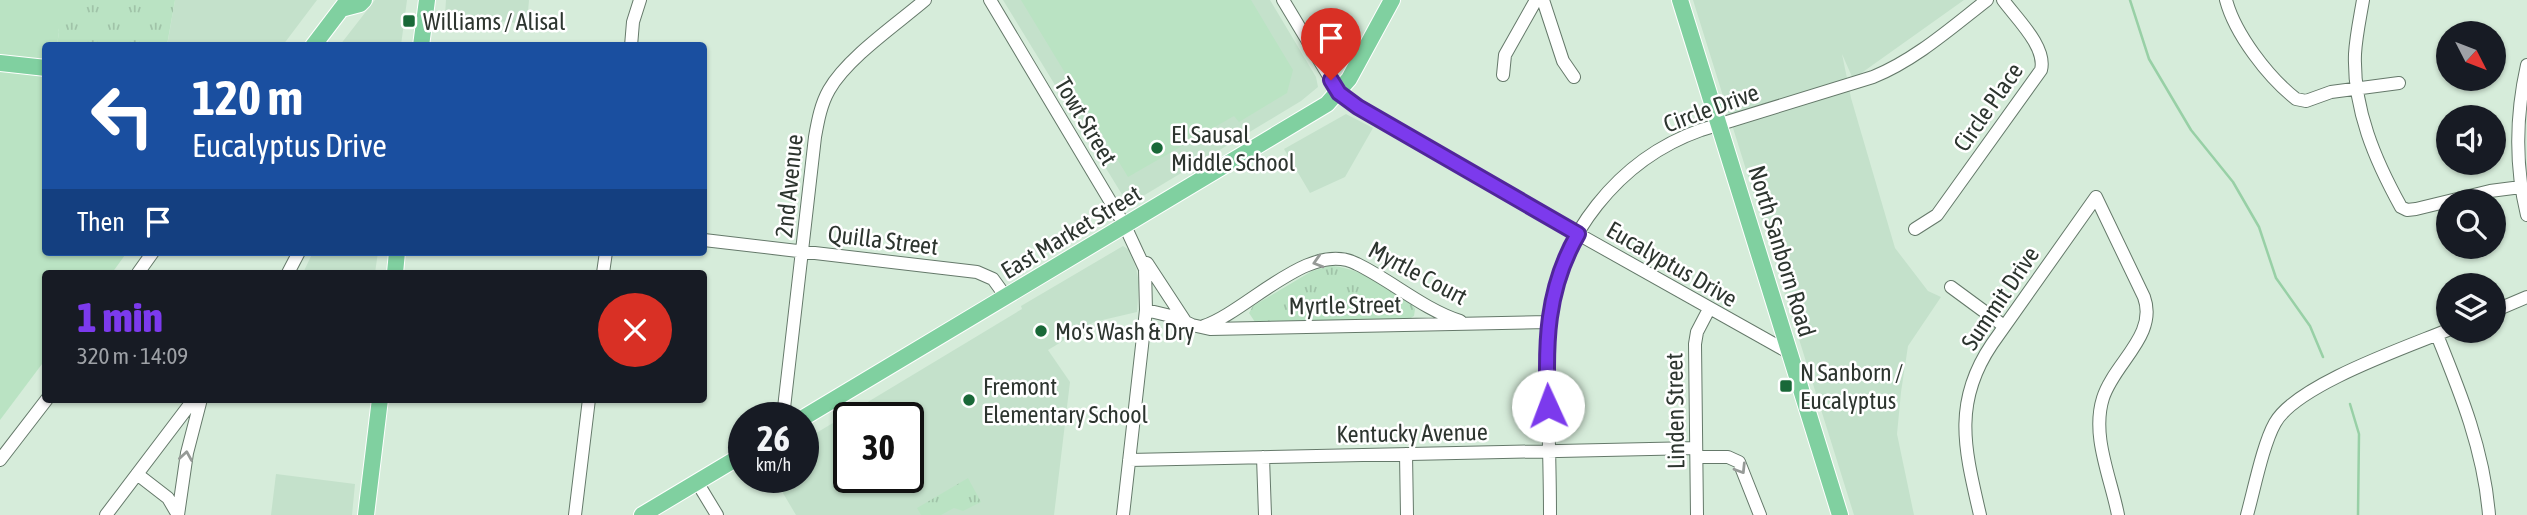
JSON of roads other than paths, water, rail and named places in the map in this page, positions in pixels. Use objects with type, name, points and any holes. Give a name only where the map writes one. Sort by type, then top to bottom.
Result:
[{"type":"main road","points":[[317,41],[345,5],[360,4],[364,0]]},
{"type":"main road","points":[[422,42],[427,0]]},
{"type":"main road","name":"East Market Street","points":[[819,408],[1312,114],[1339,93],[1392,0]]},
{"type":"main road","name":"North Sanborn Road","points":[[1680,0],[1840,515]]},
{"type":"main road","points":[[0,63],[42,68]]},
{"type":"main road","points":[[366,515],[380,403]]},
{"type":"main road","points":[[642,515],[728,464]]},
{"type":"street","points":[[631,42],[633,22],[640,0]]},
{"type":"street","name":"2nd Avenue","points":[[785,402],[815,137],[826,97],[845,69],[925,0]]},
{"type":"street","name":"Towt Street","points":[[990,0],[1125,226],[1135,244],[1146,276],[1146,310],[1123,515]]},
{"type":"street","name":"Eucalyptus Drive","points":[[1283,0],[1339,93],[1358,107],[1790,353]]},
{"type":"street","points":[[1503,75],[1505,55],[1536,0]]},
{"type":"street","points":[[1543,0],[1563,61],[1574,77]]},
{"type":"street","name":"Circle Drive","points":[[1550,515],[1546,361],[1548,322],[1558,277],[1578,234],[1598,203],[1629,171],[1670,143],[1718,125],[1889,71],[1915,55],[1987,0]]},
{"type":"street","name":"Circle Place","points":[[1915,229],[1937,215],[2041,70],[2043,59],[2039,48],[2003,0]]},
{"type":"street","points":[[2226,0],[2235,25],[2249,48],[2296,99],[2306,101],[2325,93],[2399,83]]},
{"type":"street","points":[[2363,0],[2355,52],[2362,116],[2371,145],[2404,209],[2416,209],[2490,191],[2521,187]]},
{"type":"street","points":[[2527,65],[2519,126],[2521,187],[2527,215]]},
{"type":"street","name":"Summit Drive","points":[[1980,515],[1967,457],[1964,417],[1976,372],[2004,326],[2096,197],[2144,297],[2148,314],[2141,334],[2108,383],[2100,408],[2100,435],[2118,515]]},
{"type":"street","name":"Quilla Street","points":[[707,240],[977,272],[993,279],[1006,297]]},
{"type":"street","points":[[1135,244],[1185,321]]},
{"type":"street","name":"Myrtle Court","points":[[1199,326],[1215,321],[1312,263],[1336,258],[1353,261],[1453,319],[1467,323]]},
{"type":"street","points":[[1951,287],[2004,326]]},
{"type":"street","points":[[1402,325],[1412,322],[1419,314],[1418,304],[1412,296]]},
{"type":"street","points":[[2506,306],[2527,297]]},
{"type":"street","points":[[1252,298],[1245,314],[1250,323],[1259,328]]},
{"type":"street","name":"Linden Street","points":[[1697,515],[1695,344],[1697,332],[1709,309]]},
{"type":"street","name":"Myrtle Street","points":[[1146,310],[1210,328],[1548,322]]},
{"type":"street","points":[[2247,515],[2273,427],[2288,407],[2343,376],[2436,335]]},
{"type":"street","points":[[2446,343],[2474,431],[2486,481],[2489,515]]},
{"type":"street","points":[[0,460],[44,403]]},
{"type":"street","points":[[106,515],[191,403]]},
{"type":"street","points":[[178,515],[187,453],[200,403]]},
{"type":"street","points":[[575,515],[589,403]]},
{"type":"street","name":"Kentucky Avenue","points":[[1129,460],[1549,451],[1696,453],[1735,460],[1749,485],[1760,515]]},
{"type":"street","points":[[1406,454],[1407,515]]},
{"type":"street","points":[[1263,457],[1265,515]]},
{"type":"street","points":[[137,474],[168,498],[178,515]]},
{"type":"street","points":[[697,482],[717,515]]},
{"type":"waterway","points":[[2130,0],[2149,59],[2191,130],[2233,182],[2259,227],[2276,278],[2310,326],[2323,357]]},
{"type":"waterway","points":[[2350,404],[2359,434],[2358,515]]},
{"type":"place","name":"Williams / Alisal","points":[[409,21]]},
{"type":"place","name":"El Sausal Middle School","points":[[1157,148]]},
{"type":"place","name":"Mo's Wash & Dry","points":[[1041,331]]},
{"type":"place","name":"N Sanborn / Eucalyptus","points":[[1786,386]]},
{"type":"place","name":"Fremont Elementary School","points":[[969,400]]}]
